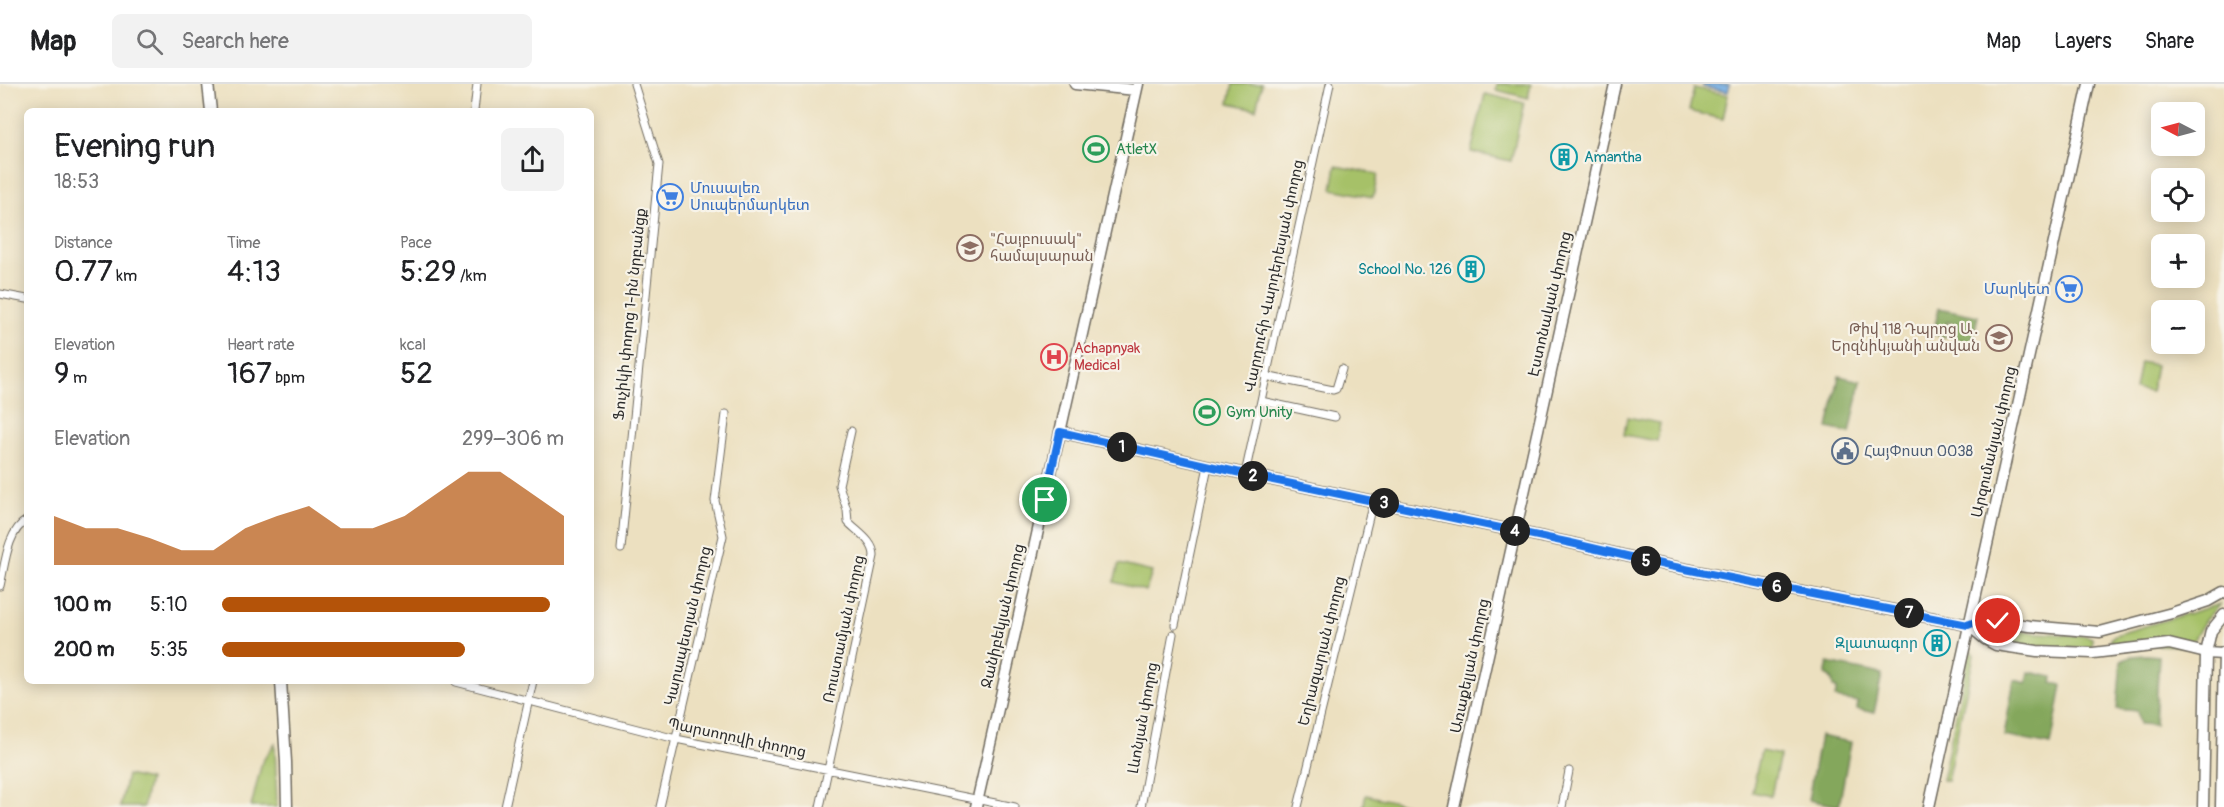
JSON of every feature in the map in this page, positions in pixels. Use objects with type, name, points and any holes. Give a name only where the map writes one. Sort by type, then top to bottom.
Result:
[{"type":"main road","points":[[207,84],[210,108]]},
{"type":"main road","points":[[1076,84],[1137,87]]},
{"type":"main road","name":"Էստոնական փողոց","points":[[1515,531],[1615,84]]},
{"type":"main road","name":"Արզումանյան փողոց","points":[[1929,807],[2089,84]]},
{"type":"main road","name":"Ջանիբեկյան փողոց","points":[[977,803],[1137,87]]},
{"type":"main road","points":[[1060,432],[1719,576],[1968,625],[1992,620],[2029,626],[2100,632],[2172,613],[2224,592]]},
{"type":"main road","name":"Առաքելյան փողոց","points":[[1454,807],[1515,531]]},
{"type":"main road","points":[[2203,807],[2206,653],[2211,631],[2224,615]]},
{"type":"main road","points":[[1968,625],[1996,645],[2037,651],[2093,653],[2169,644],[2206,653],[2224,653],[2221,807]]},
{"type":"main road","points":[[282,684],[289,763],[288,807]]},
{"type":"street","points":[[474,108],[477,84]]},
{"type":"street","name":"Ֆուչիկի փողոց 1-ին նրբանցք","points":[[621,549],[659,164],[634,84]]},
{"type":"street","name":"Վարդուհի Վարդերեսյան փողոց","points":[[1245,474],[1330,84]]},
{"type":"street","points":[[0,294],[24,298]]},
{"type":"street","points":[[1265,376],[1333,390],[1336,389],[1341,369]]},
{"type":"street","points":[[1261,401],[1335,417]]},
{"type":"street","name":"Կարապետյան փողոց","points":[[660,807],[723,536],[715,501],[726,414]]},
{"type":"street","name":"Ռուստամյան փողոց","points":[[820,807],[874,556],[869,542],[848,522],[847,510],[840,490],[839,480],[851,431]]},
{"type":"street","points":[[1175,625],[1208,466]]},
{"type":"street","name":"Եղիազարյան փողոց","points":[[1298,807],[1373,501]]},
{"type":"street","points":[[0,586],[14,532],[19,524],[24,522]]},
{"type":"street","name":"Լևոնյան փողոց","points":[[1141,807],[1173,634]]},
{"type":"street","name":"Պարսողովի փողոց","points":[[464,684],[676,739],[977,803],[1015,807]]},
{"type":"street","points":[[505,807],[533,684]]},
{"type":"street","points":[[1562,807],[1569,771]]},
{"type":"green space","points":[[1233,84],[1262,84],[1256,109],[1229,103]]},
{"type":"green space","points":[[1497,84],[1531,84],[1528,98],[1496,90]]},
{"type":"green space","points":[[1694,88],[1728,95],[1723,119],[1689,111]]},
{"type":"green space","points":[[1485,94],[1524,103],[1511,161],[1471,152]]},
{"type":"green space","points":[[1336,166],[1378,174],[1373,197],[1332,189]]},
{"type":"green space","points":[[1939,308],[1978,316],[1972,342],[1954,339],[1957,324],[1947,322],[1945,337],[1933,334]]},
{"type":"green space","points":[[2140,362],[2156,365],[2151,392],[2135,389]]},
{"type":"green space","points":[[1839,376],[1861,381],[1850,433],[1828,428]]},
{"type":"green space","points":[[1627,417],[1660,423],[1657,441],[1624,435]]},
{"type":"green space","points":[[1119,564],[1152,572],[1146,591],[1114,582]]},
{"type":"green space","points":[[2220,604],[2205,620],[2190,646],[2111,644],[2111,638],[2115,635]]},
{"type":"green space","points":[[1992,625],[2025,632],[2087,636],[2092,638],[2092,645],[2088,648],[2010,643],[1986,635],[1987,628]]},
{"type":"green space","points":[[1970,649],[1974,655],[1947,781],[1942,780]]},
{"type":"green space","points":[[2133,656],[2159,656],[2155,725],[2140,724],[2137,711],[2117,709],[2121,661]]},
{"type":"green space","points":[[1828,663],[1882,674],[1874,713],[1857,709],[1858,702],[1835,698],[1837,688],[1833,687],[1832,679],[1825,675]]},
{"type":"green space","points":[[2029,672],[2053,677],[2052,683],[2062,685],[2051,745],[2004,736],[2014,680],[2027,683]]},
{"type":"green space","points":[[1820,736],[1851,742],[1839,806],[1808,800]]},
{"type":"green space","points":[[275,743],[277,807],[251,807],[262,762]]},
{"type":"green space","points":[[1761,751],[1780,755],[1771,796],[1752,792]]},
{"type":"green space","points":[[127,775],[149,780],[143,807],[120,807]]},
{"type":"green space","points":[[1366,795],[1409,805],[1409,807],[1363,807]]},
{"type":"water","points":[[1703,84],[1730,84],[1728,92],[1703,87]]},
{"type":"place","name":"AtletX","points":[[1096,149]]},
{"type":"place","name":"Amantha","points":[[1564,157]]},
{"type":"place","name":"Մուսալեռ Սուպերմարկետ","points":[[670,197]]},
{"type":"place","name":"\"Հայբուսակ\" համալսարան","points":[[970,248]]},
{"type":"place","name":"School No. 126","points":[[1471,269]]},
{"type":"place","name":"Մարկետ","points":[[2069,289]]},
{"type":"place","name":"Թիվ 118 Դպրոց Ա․ Երզնիկյանի անվան","points":[[1999,338]]},
{"type":"place","name":"Achapnyak Medical","points":[[1054,357]]},
{"type":"place","name":"Gym Unity","points":[[1207,412]]},
{"type":"place","name":"ՀայՓոստ 0038","points":[[1845,451]]},
{"type":"place","name":"Զլատագոր","points":[[1937,643]]},
{"type":"route","points":[[1045,500],[1060,432],[1719,576],[1968,625],[1975,622],[1998,621]]}]
